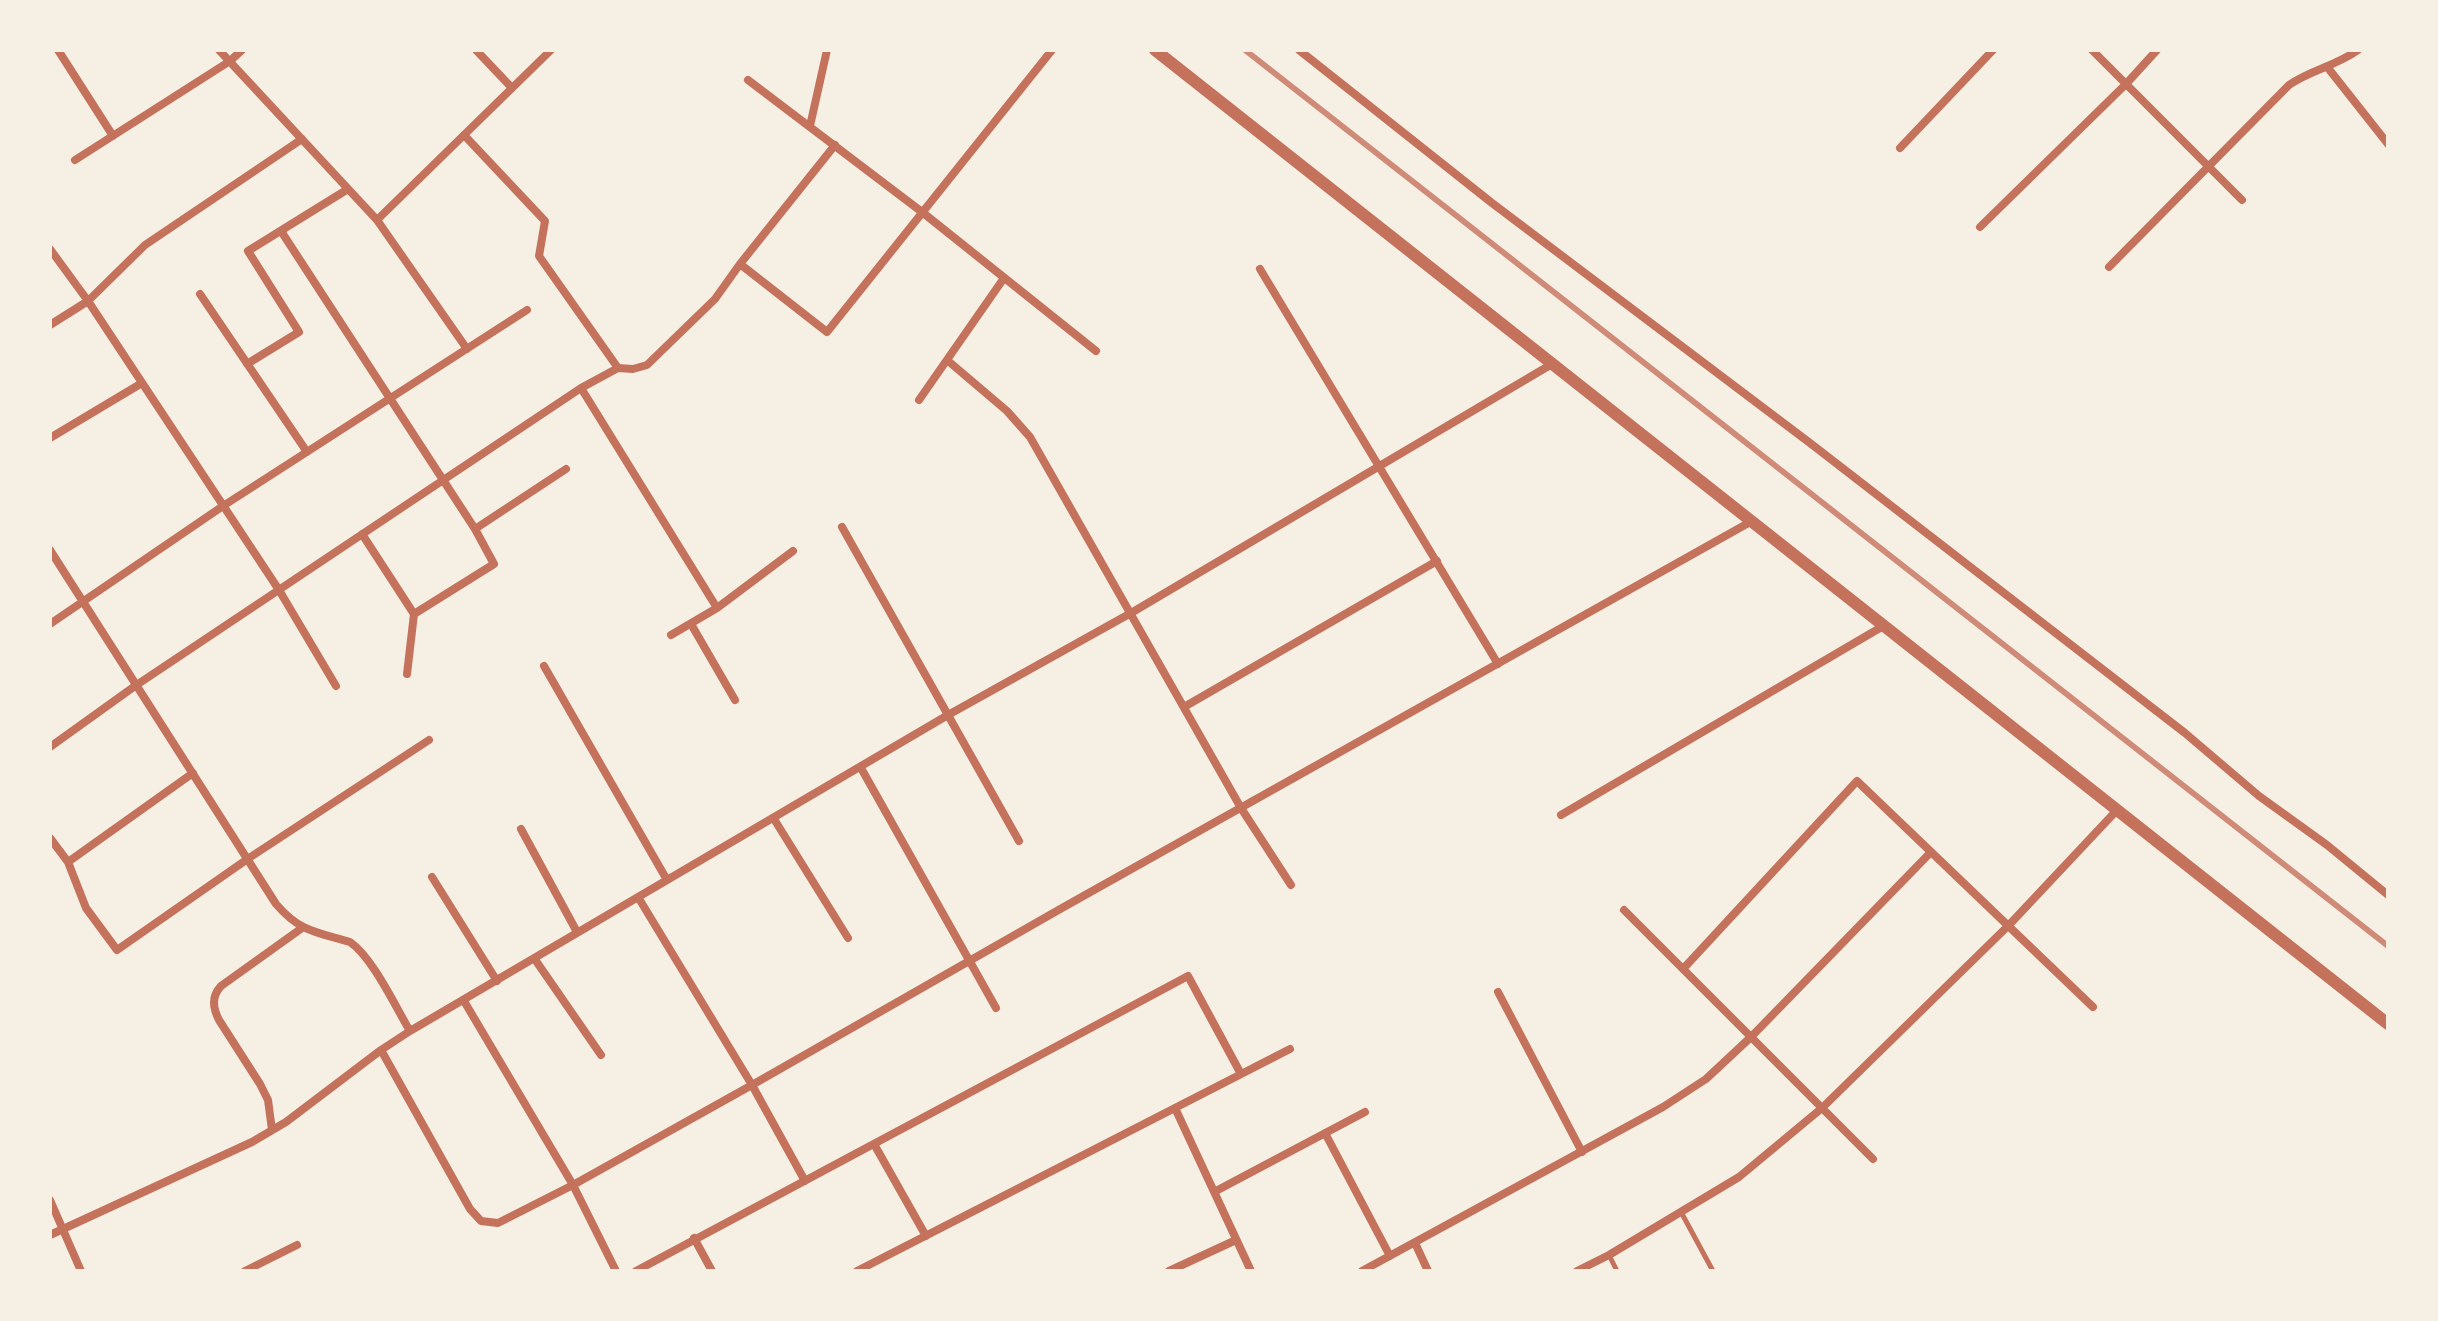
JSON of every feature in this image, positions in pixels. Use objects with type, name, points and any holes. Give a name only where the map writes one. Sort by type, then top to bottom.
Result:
[{"type":"street","points":[[58,50],[113,136]]},
{"type":"street","points":[[219,50],[377,220],[467,349]]},
{"type":"street","points":[[75,160],[230,61],[242,50]]},
{"type":"street","points":[[476,50],[512,88]]},
{"type":"street","points":[[377,220],[551,50]]},
{"type":"street","points":[[810,126],[827,50]]},
{"type":"street","points":[[740,264],[827,332],[1052,50]]},
{"type":"street","points":[[1155,50],[2388,1024]]},
{"type":"street","points":[[1299,50],[1492,203],[1810,443],[2185,733],[2259,796],[2327,845],[2388,895]]},
{"type":"street","points":[[1900,148],[1993,50]]},
{"type":"street","points":[[2092,50],[2242,200]]},
{"type":"street","points":[[1980,227],[2157,50]]},
{"type":"street","points":[[2109,267],[2289,85],[2307,73],[2328,68],[2358,50]]},
{"type":"street","points":[[2328,68],[2388,144]]},
{"type":"street","points":[[748,80],[922,212],[1096,351]]},
{"type":"street","points":[[464,135],[545,221],[539,256],[618,368]]},
{"type":"street","points":[[50,325],[88,301],[145,245],[302,139]]},
{"type":"street","points":[[50,747],[135,686],[581,388],[618,368],[633,369],[647,365],[715,299],[835,145]]},
{"type":"street","points":[[247,364],[299,332],[248,251],[348,189]]},
{"type":"street","points":[[281,231],[391,397],[494,564],[414,614]]},
{"type":"street","points":[[50,249],[88,301],[279,590],[336,686]]},
{"type":"street","points":[[1260,269],[1498,664]]},
{"type":"street","points":[[919,400],[1004,278]]},
{"type":"street","points":[[200,294],[307,452]]},
{"type":"street","points":[[50,624],[223,506],[527,310]]},
{"type":"street","points":[[947,360],[1007,411],[1030,437],[1241,808],[1291,885]]},
{"type":"street","points":[[50,1235],[252,1142],[286,1122],[410,1031],[948,715],[1131,613],[1552,364]]},
{"type":"street","points":[[50,438],[142,383]]},
{"type":"street","points":[[581,388],[717,608]]},
{"type":"street","points":[[475,529],[566,469]]},
{"type":"street","points":[[381,1050],[470,1209],[481,1221],[498,1223],[573,1185],[752,1085],[1752,521]]},
{"type":"street","points":[[842,527],[1019,841]]},
{"type":"street","points":[[362,534],[414,614],[407,674]]},
{"type":"street","points":[[50,550],[276,904],[302,928],[350,942],[365,957],[410,1031]]},
{"type":"street","points":[[671,635],[717,608],[793,551]]},
{"type":"street","points":[[1184,707],[1437,561]]},
{"type":"street","points":[[691,624],[735,700]]},
{"type":"street","points":[[1561,815],[1885,625]]},
{"type":"street","points":[[544,666],[667,880]]},
{"type":"street","points":[[50,838],[68,862],[86,908],[117,950],[249,858],[429,740]]},
{"type":"street","points":[[861,768],[996,1008]]},
{"type":"street","points":[[68,862],[193,773]]},
{"type":"street","points":[[1683,969],[1857,781],[2093,1007]]},
{"type":"street","points":[[1577,1271],[1739,1177],[1822,1108],[2009,925],[2118,809]]},
{"type":"street","points":[[774,819],[848,938]]},
{"type":"street","points":[[521,829],[577,932]]},
{"type":"street","points":[[1362,1271],[1663,1107],[1706,1079],[1931,852]]},
{"type":"street","points":[[432,877],[497,981]]},
{"type":"street","points":[[638,897],[752,1085],[805,1181]]},
{"type":"street","points":[[1624,910],[1873,1159]]},
{"type":"street","points":[[272,1130],[268,1100],[219,1020],[213,998],[221,986],[302,928]]},
{"type":"street","points":[[534,958],[601,1055]]},
{"type":"street","points":[[636,1271],[1188,976],[1241,1074]]},
{"type":"street","points":[[1498,992],[1582,1152]]},
{"type":"street","points":[[464,1001],[573,1185],[616,1271]]},
{"type":"street","points":[[857,1271],[1290,1049]]},
{"type":"street","points":[[1175,1108],[1251,1271]]},
{"type":"street","points":[[1214,1192],[1365,1112]]},
{"type":"street","points":[[1325,1133],[1390,1256]]},
{"type":"street","points":[[874,1144],[926,1236]]},
{"type":"street","points":[[50,1200],[81,1271]]},
{"type":"street","points":[[694,1238],[712,1271]]},
{"type":"street","points":[[1169,1271],[1236,1240]]},
{"type":"street","points":[[1415,1243],[1428,1271]]},
{"type":"street","points":[[245,1271],[297,1245]]},
{"type":"lane","points":[[1681,1212],[1713,1271]]},
{"type":"lane","points":[[1609,1255],[1617,1271]]},
{"type":"railway","points":[[1245,50],[2388,946]]}]
